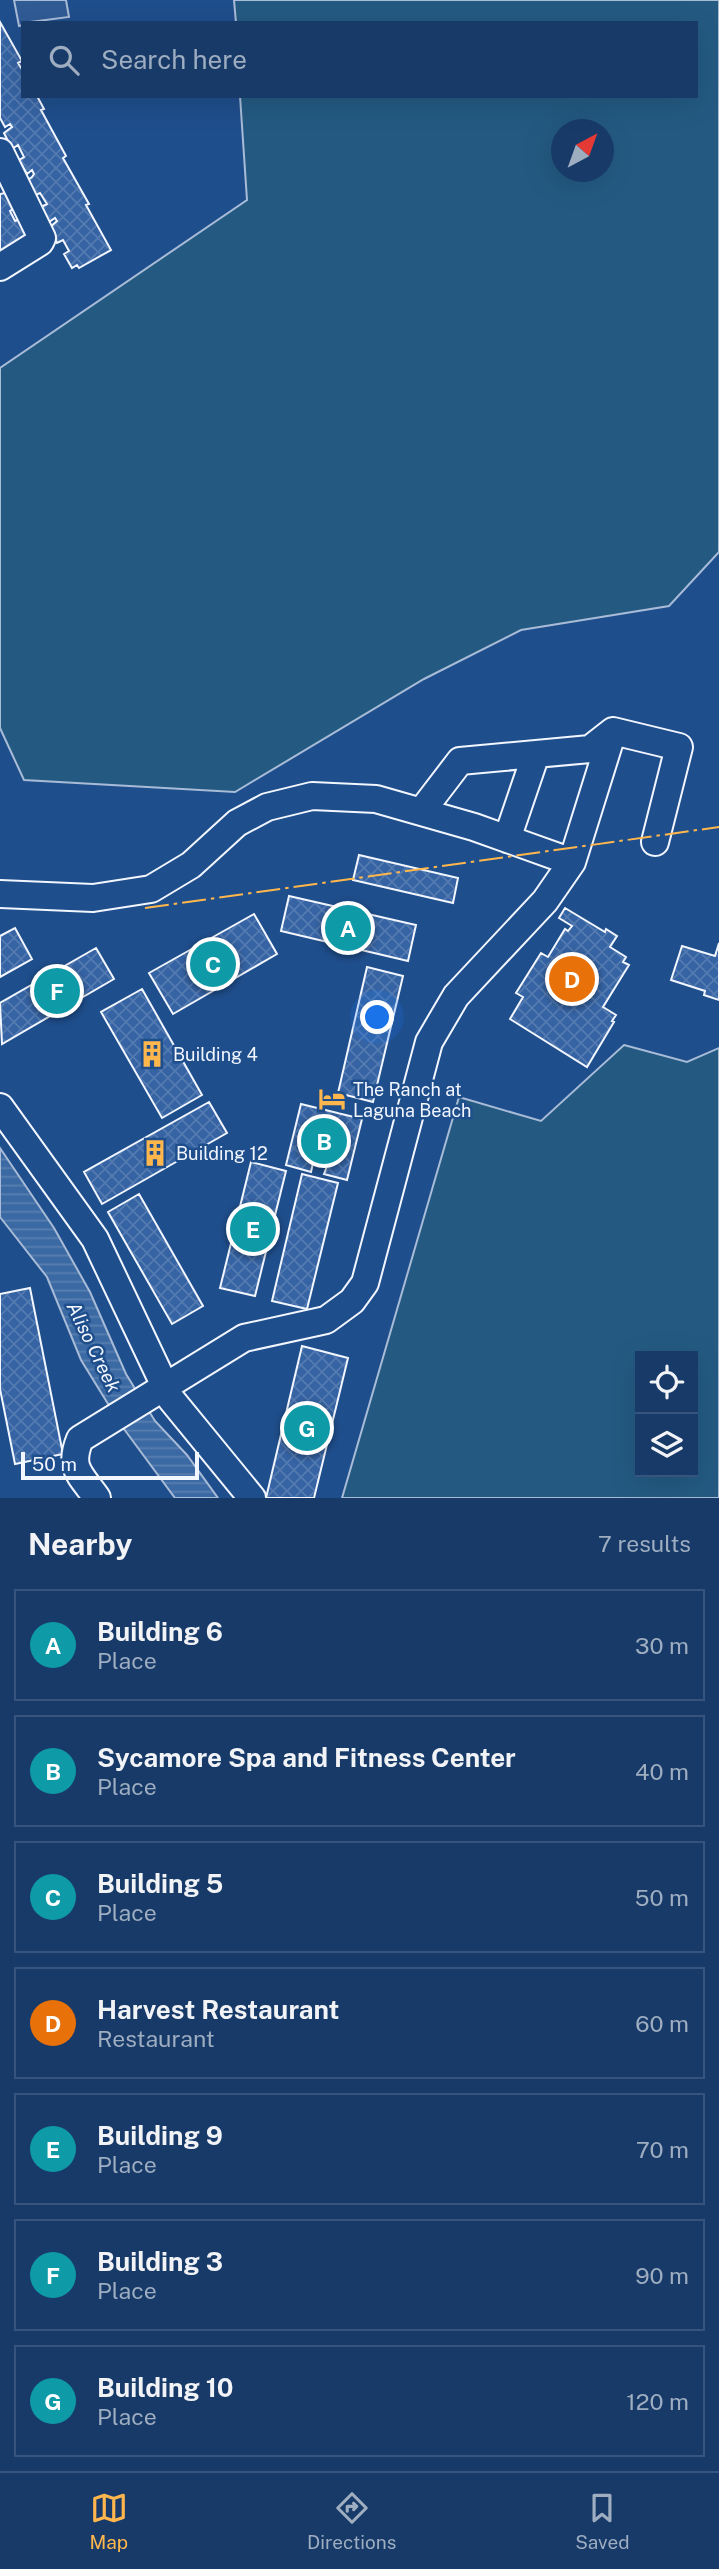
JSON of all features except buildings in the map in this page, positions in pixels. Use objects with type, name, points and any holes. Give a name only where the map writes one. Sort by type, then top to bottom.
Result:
[{"type":"lane","points":[[0,152],[42,238],[40,243],[0,268]]},
{"type":"lane","points":[[421,812],[460,761],[590,749],[613,731]]},
{"type":"lane","points":[[613,731],[679,747],[655,842]]},
{"type":"lane","points":[[97,1498],[74,1465],[74,1453],[80,1439],[244,1338],[326,1320],[352,1301],[365,1283],[429,1042],[456,996],[545,901],[572,862],[613,731]]},
{"type":"lane","points":[[507,839],[536,754]]},
{"type":"lane","points":[[0,894],[93,898],[151,889],[191,865],[237,823],[267,807],[312,796],[376,799],[474,827],[572,862]]},
{"type":"lane","points":[[0,1107],[95,1239],[160,1390],[171,1399],[253,1498]]},
{"type":"shaded area","points":[[14,0],[66,0],[69,17],[21,21],[19,26]]},
{"type":"shaded area","points":[[234,0],[719,0],[719,552],[669,606],[521,630],[424,679],[235,792],[24,780],[0,728],[0,368],[247,200],[240,98],[698,98],[698,21],[236,21]]},
{"type":"shaded area","points":[[624,1045],[687,1062],[719,1048],[719,1498],[342,1498],[459,1097],[541,1121]]},
{"type":"water","name":"Aliso Creek","points":[[0,1148],[54,1228],[90,1292],[126,1374],[155,1421],[187,1455],[218,1498],[175,1498],[121,1425],[81,1360],[47,1277],[0,1217]]},
{"type":"power","points":[[145,908],[719,827]]},
{"type":"place","name":"Building 6","points":[[348,928]]},
{"type":"place","name":"Building 5","points":[[213,964]]},
{"type":"place","name":"Harvest Restaurant","points":[[572,979]]},
{"type":"place","name":"Building 3","points":[[57,991]]},
{"type":"place","name":"Building 4","points":[[152,1054]]},
{"type":"place","name":"The Ranch at Laguna Beach","points":[[332,1099]]},
{"type":"place","name":"Sycamore Spa and Fitness Center","points":[[324,1141]]},
{"type":"place","name":"Building 12","points":[[155,1153]]},
{"type":"place","name":"Building 9","points":[[253,1229]]},
{"type":"place","name":"Building 10","points":[[307,1428]]}]
